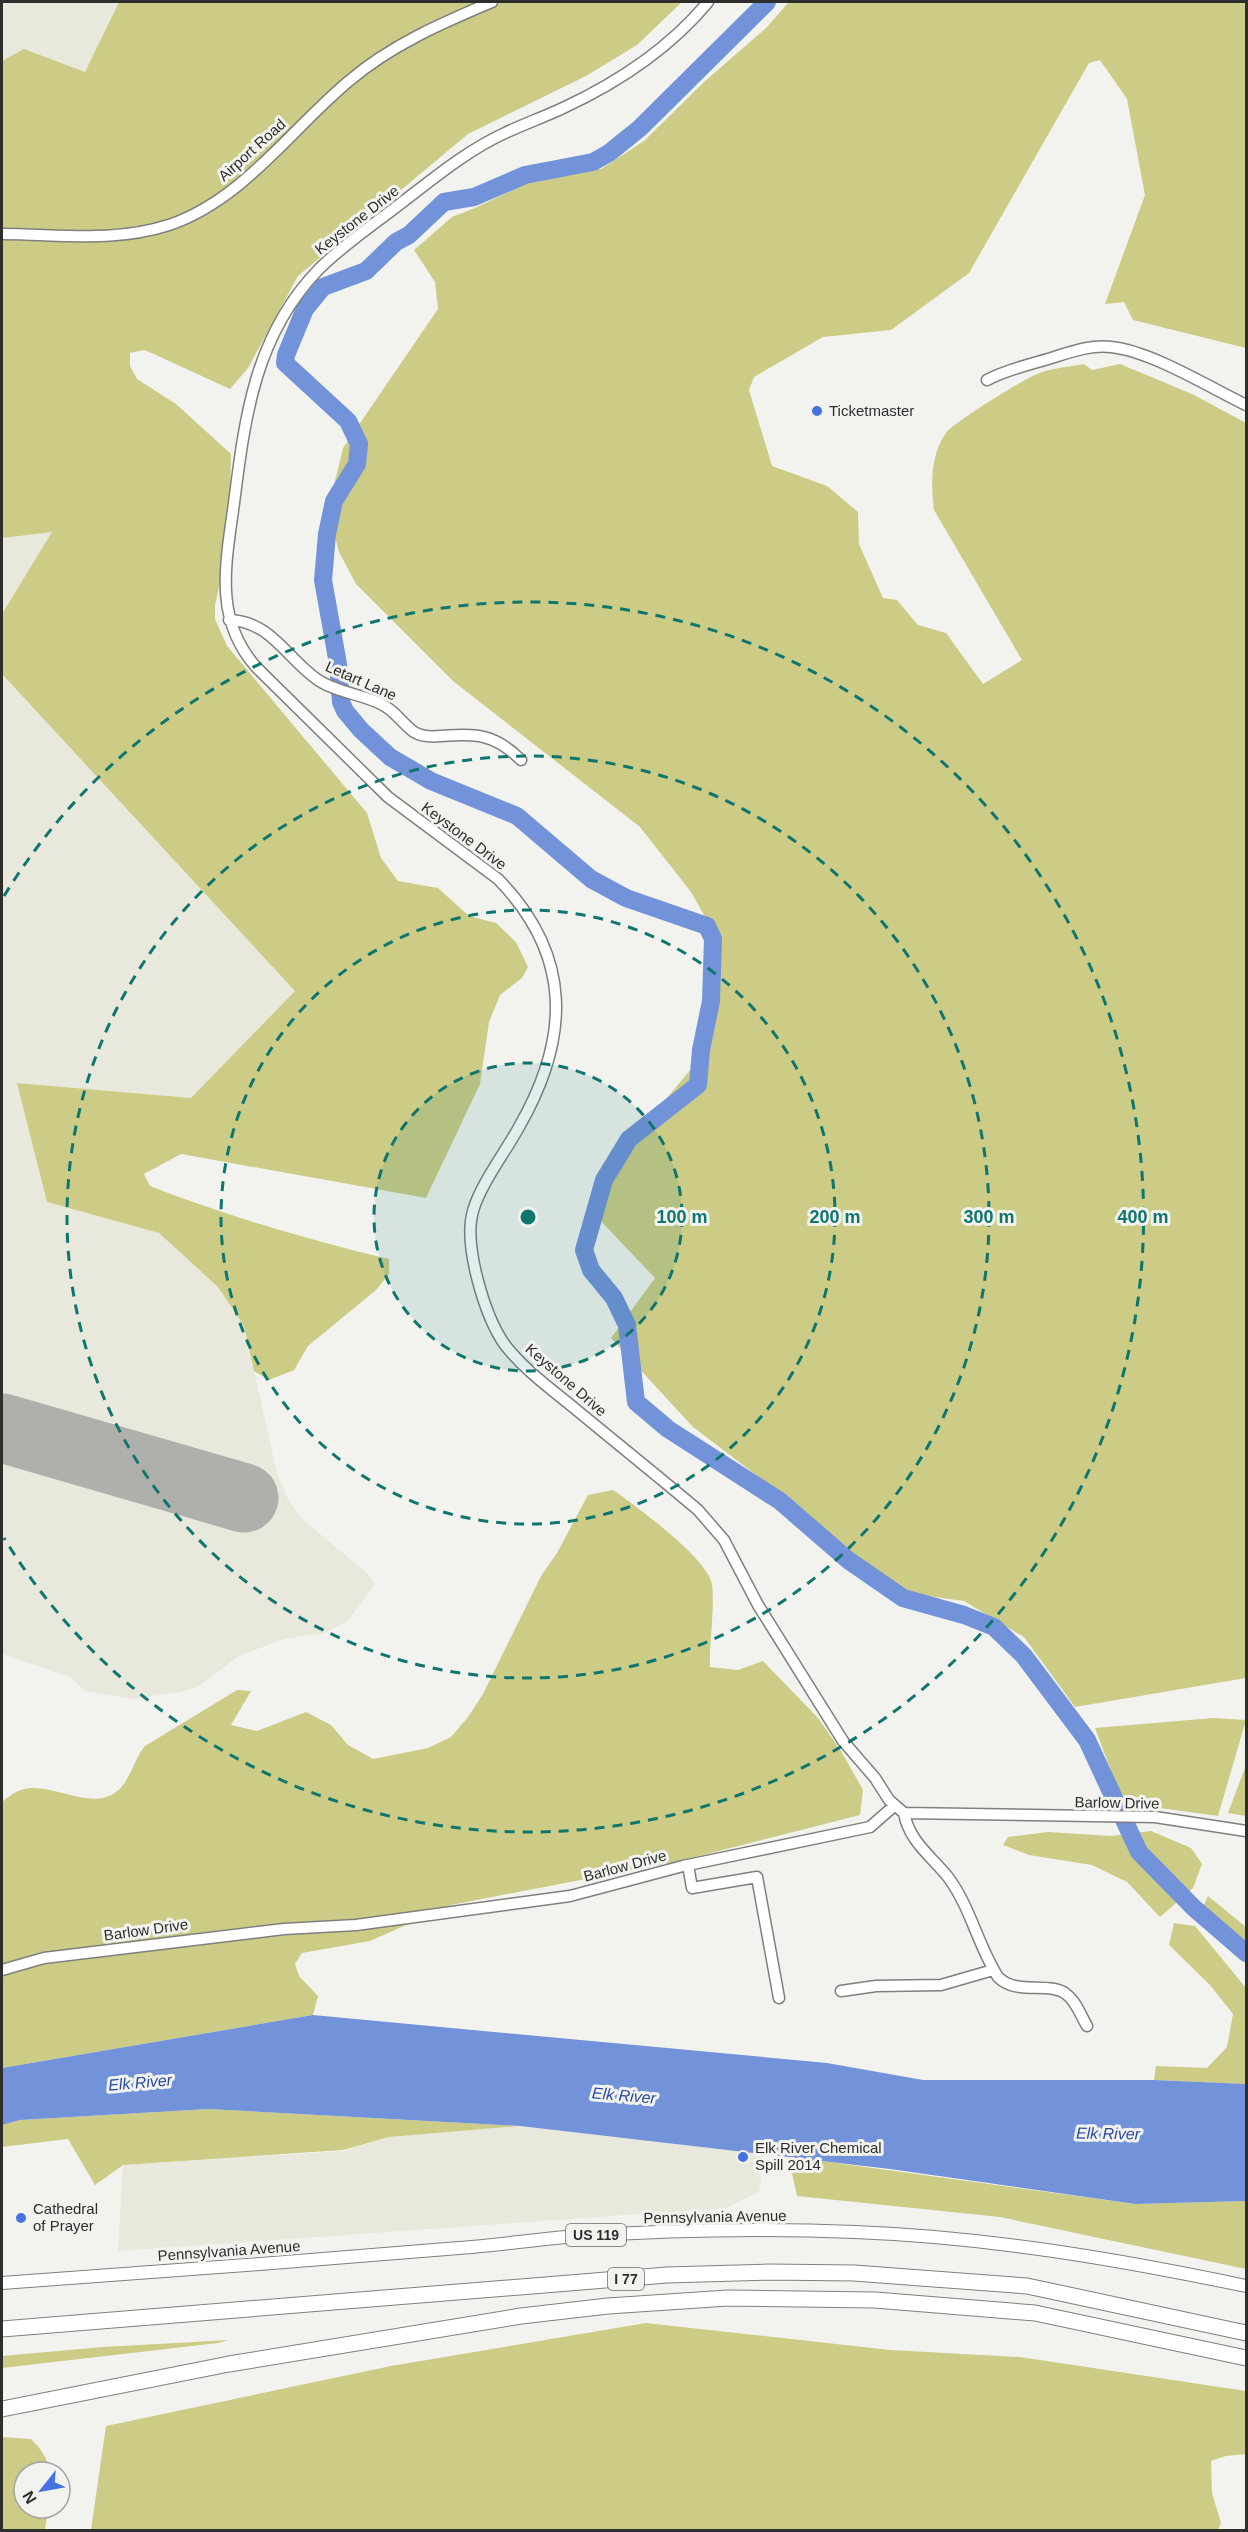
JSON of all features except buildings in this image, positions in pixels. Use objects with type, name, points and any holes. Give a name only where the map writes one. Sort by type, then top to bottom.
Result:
[{"type":"highway","name":"I 77","points":[[2,2329],[667,2275],[770,2272],[902,2276],[1027,2286],[1246,2333]]},
{"type":"highway","name":"I 77","points":[[2,2408],[230,2364],[521,2316],[608,2306],[728,2298],[875,2300],[1035,2313],[1246,2358]]},
{"type":"main road","name":"Pennsylvania Avenue","points":[[2,2283],[460,2248],[577,2236],[764,2230],[857,2232],[966,2240],[1088,2255],[1246,2286]]},
{"type":"street","name":"Airport Road","points":[[2,234],[116,237],[144,232],[184,219],[209,205],[250,175],[318,108],[362,71],[409,40],[492,2]]},
{"type":"street","name":"Keystone Drive","points":[[708,2],[667,44],[634,69],[589,96],[505,132],[448,166],[319,269],[292,302],[274,330],[257,370],[239,466],[226,559],[229,620],[241,647],[256,667],[388,797],[498,879],[513,894],[543,944],[553,970],[557,998],[550,1058],[531,1106],[479,1196],[471,1219],[475,1261],[492,1321],[505,1344],[532,1373],[698,1510],[717,1530],[758,1605],[843,1741],[875,1778],[894,1806]]},
{"type":"street","points":[[987,380],[1002,372],[1084,349],[1109,346],[1137,351],[1246,405]]},
{"type":"street","name":"Letart Lane","points":[[229,620],[250,623],[267,633],[312,675],[330,686],[382,704],[399,716],[416,733],[486,736],[501,743],[521,760]]},
{"type":"street","points":[[894,1806],[904,1813],[909,1831],[946,1875],[963,1900],[993,1970],[1004,1983],[1062,1991],[1068,1995],[1087,2026]]},
{"type":"street","name":"Barlow Drive","points":[[2,1970],[44,1958],[284,1929],[356,1925],[570,1896],[688,1864],[870,1827],[894,1806]]},
{"type":"street","name":"Barlow Drive","points":[[904,1813],[1143,1817],[1246,1831]]},
{"type":"street","points":[[688,1864],[692,1888],[757,1877],[779,1998]]},
{"type":"street","points":[[841,1991],[876,1986],[942,1985],[993,1970]]},
{"type":"shaded area","points":[[2,2],[119,2],[85,72],[24,49],[2,61]]},
{"type":"shaded area","points":[[119,2],[682,2],[637,45],[586,76],[468,134],[298,276],[248,368],[230,389],[144,350],[130,353],[130,366],[137,379],[176,404],[231,454],[229,543],[215,605],[215,619],[227,646],[367,813],[381,858],[398,881],[438,888],[469,916],[496,923],[516,942],[528,967],[522,978],[500,995],[489,1022],[480,1084],[426,1198],[181,1154],[144,1174],[150,1186],[208,1207],[328,1244],[389,1259],[389,1274],[376,1290],[308,1346],[294,1370],[269,1380],[254,1371],[244,1326],[218,1287],[159,1233],[47,1202],[17,1083],[191,1098],[295,991],[2,674],[2,614],[52,532],[2,538],[2,61],[24,49],[85,72]]},
{"type":"shaded area","points":[[789,2],[1246,2],[1246,348],[1133,320],[1124,302],[1105,304],[1145,195],[1127,99],[1100,60],[1089,63],[969,273],[891,330],[823,337],[754,377],[749,390],[772,466],[827,486],[858,512],[859,544],[883,598],[897,600],[918,625],[946,633],[983,684],[1022,660],[934,510],[932,480],[934,460],[941,442],[951,428],[1003,393],[1035,375],[1053,369],[1084,364],[1092,370],[1120,364],[1192,394],[1246,423],[1246,1678],[1075,1707],[1024,1637],[964,1601],[913,1594],[864,1568],[776,1490],[693,1427],[611,1338],[655,1278],[597,1217],[614,1154],[652,1116],[705,1052],[713,1002],[713,931],[691,892],[640,827],[453,681],[356,584],[339,552],[328,510],[343,448],[438,309],[435,282],[414,250],[452,217],[546,174],[601,169],[644,141],[704,82],[766,28]]},
{"type":"shaded area","points":[[53,531],[2,614],[2,538]]},
{"type":"shaded area","points":[[2,674],[295,991],[191,1098],[18,1083],[47,1202],[159,1233],[218,1287],[244,1326],[277,1473],[289,1502],[301,1518],[367,1573],[375,1584],[349,1620],[325,1633],[284,1639],[239,1656],[199,1686],[181,1692],[132,1699],[85,1691],[70,1677],[2,1654]]},
{"type":"shaded area","points":[[613,1490],[669,1533],[708,1573],[713,1594],[710,1667],[738,1670],[763,1661],[818,1718],[841,1751],[863,1790],[860,1815],[679,1861],[451,1905],[370,1941],[302,1953],[295,1964],[299,1976],[318,1996],[313,2015],[2,2068],[2,1802],[18,1791],[32,1788],[94,1799],[116,1792],[125,1782],[145,1746],[237,1690],[251,1691],[231,1725],[257,1731],[306,1712],[331,1725],[348,1745],[373,1759],[428,1748],[451,1737],[483,1694],[541,1576],[557,1553],[588,1495]]},
{"type":"shaded area","points":[[1213,1718],[1246,1720],[1218,1816],[1123,1803],[1095,1728]]},
{"type":"shaded area","points":[[1246,1765],[1246,1816],[1228,1813]]},
{"type":"shaded area","points":[[1151,1831],[1191,1848],[1202,1864],[1193,1888],[1160,1917],[1127,1882],[1092,1865],[1029,1855],[1003,1845],[1008,1837],[1048,1832],[1111,1836]]},
{"type":"shaded area","points":[[1208,1896],[1246,1927],[1246,1946],[1201,1911]]},
{"type":"shaded area","points":[[1174,1923],[1195,1926],[1246,1988],[1246,2084],[1154,2080],[1156,2066],[1207,2068],[1227,2047],[1233,2014],[1210,1985],[1169,1945]]},
{"type":"shaded area","points":[[208,2109],[520,2126],[389,2137],[343,2150],[123,2165],[95,2185],[68,2139],[2,2147],[2,2125],[20,2120]]},
{"type":"shaded area","points":[[520,2126],[764,2154],[759,2192],[726,2208],[118,2251],[123,2165],[343,2151],[389,2137]]},
{"type":"shaded area","points":[[807,2159],[1135,2204],[1246,2201],[1246,2269],[1000,2217],[797,2196],[792,2173]]},
{"type":"shaded area","points":[[646,2323],[890,2350],[1020,2357],[1246,2391],[1246,2454],[1226,2456],[1211,2461],[1212,2493],[1221,2523],[1218,2530],[91,2530],[106,2426],[391,2366]]},
{"type":"shaded area","points":[[229,2340],[2,2368],[2,2356],[103,2347]]},
{"type":"shaded area","points":[[2,2437],[31,2439],[41,2450],[46,2460],[12,2460],[12,2520],[46,2520],[45,2530],[2,2530]]},
{"type":"water","name":"Elk River","points":[[313,2015],[827,2063],[923,2080],[1154,2080],[1246,2084],[1246,2201],[1135,2204],[890,2169],[520,2126],[208,2109],[20,2120],[2,2125],[2,2068]]},
{"type":"waterway","points":[[767,2],[640,128],[609,153],[593,162],[525,175],[474,197],[444,202],[409,235],[396,242],[366,271],[323,287],[305,309],[286,355],[285,363],[348,421],[359,444],[357,464],[334,501],[327,534],[323,580],[338,664],[341,702],[345,711],[361,730],[390,757],[431,781],[517,816],[591,879],[626,898],[707,926],[713,939],[711,1001],[701,1050],[698,1085],[629,1139],[604,1180],[584,1250],[591,1270],[614,1298],[627,1325],[636,1402],[668,1429],[780,1501],[848,1560],[903,1598],[964,1615],[994,1627],[1024,1656],[1087,1740],[1139,1852],[1194,1908],[1246,1953]]},
{"type":"runway","points":[[2,1428],[244,1498]]},
{"type":"place","name":"Ticketmaster","points":[[817,411]]},
{"type":"place","name":"Elk River Chemical Spill 2014","points":[[743,2157]]},
{"type":"place","name":"Cathedral of Prayer","points":[[21,2218]]}]
